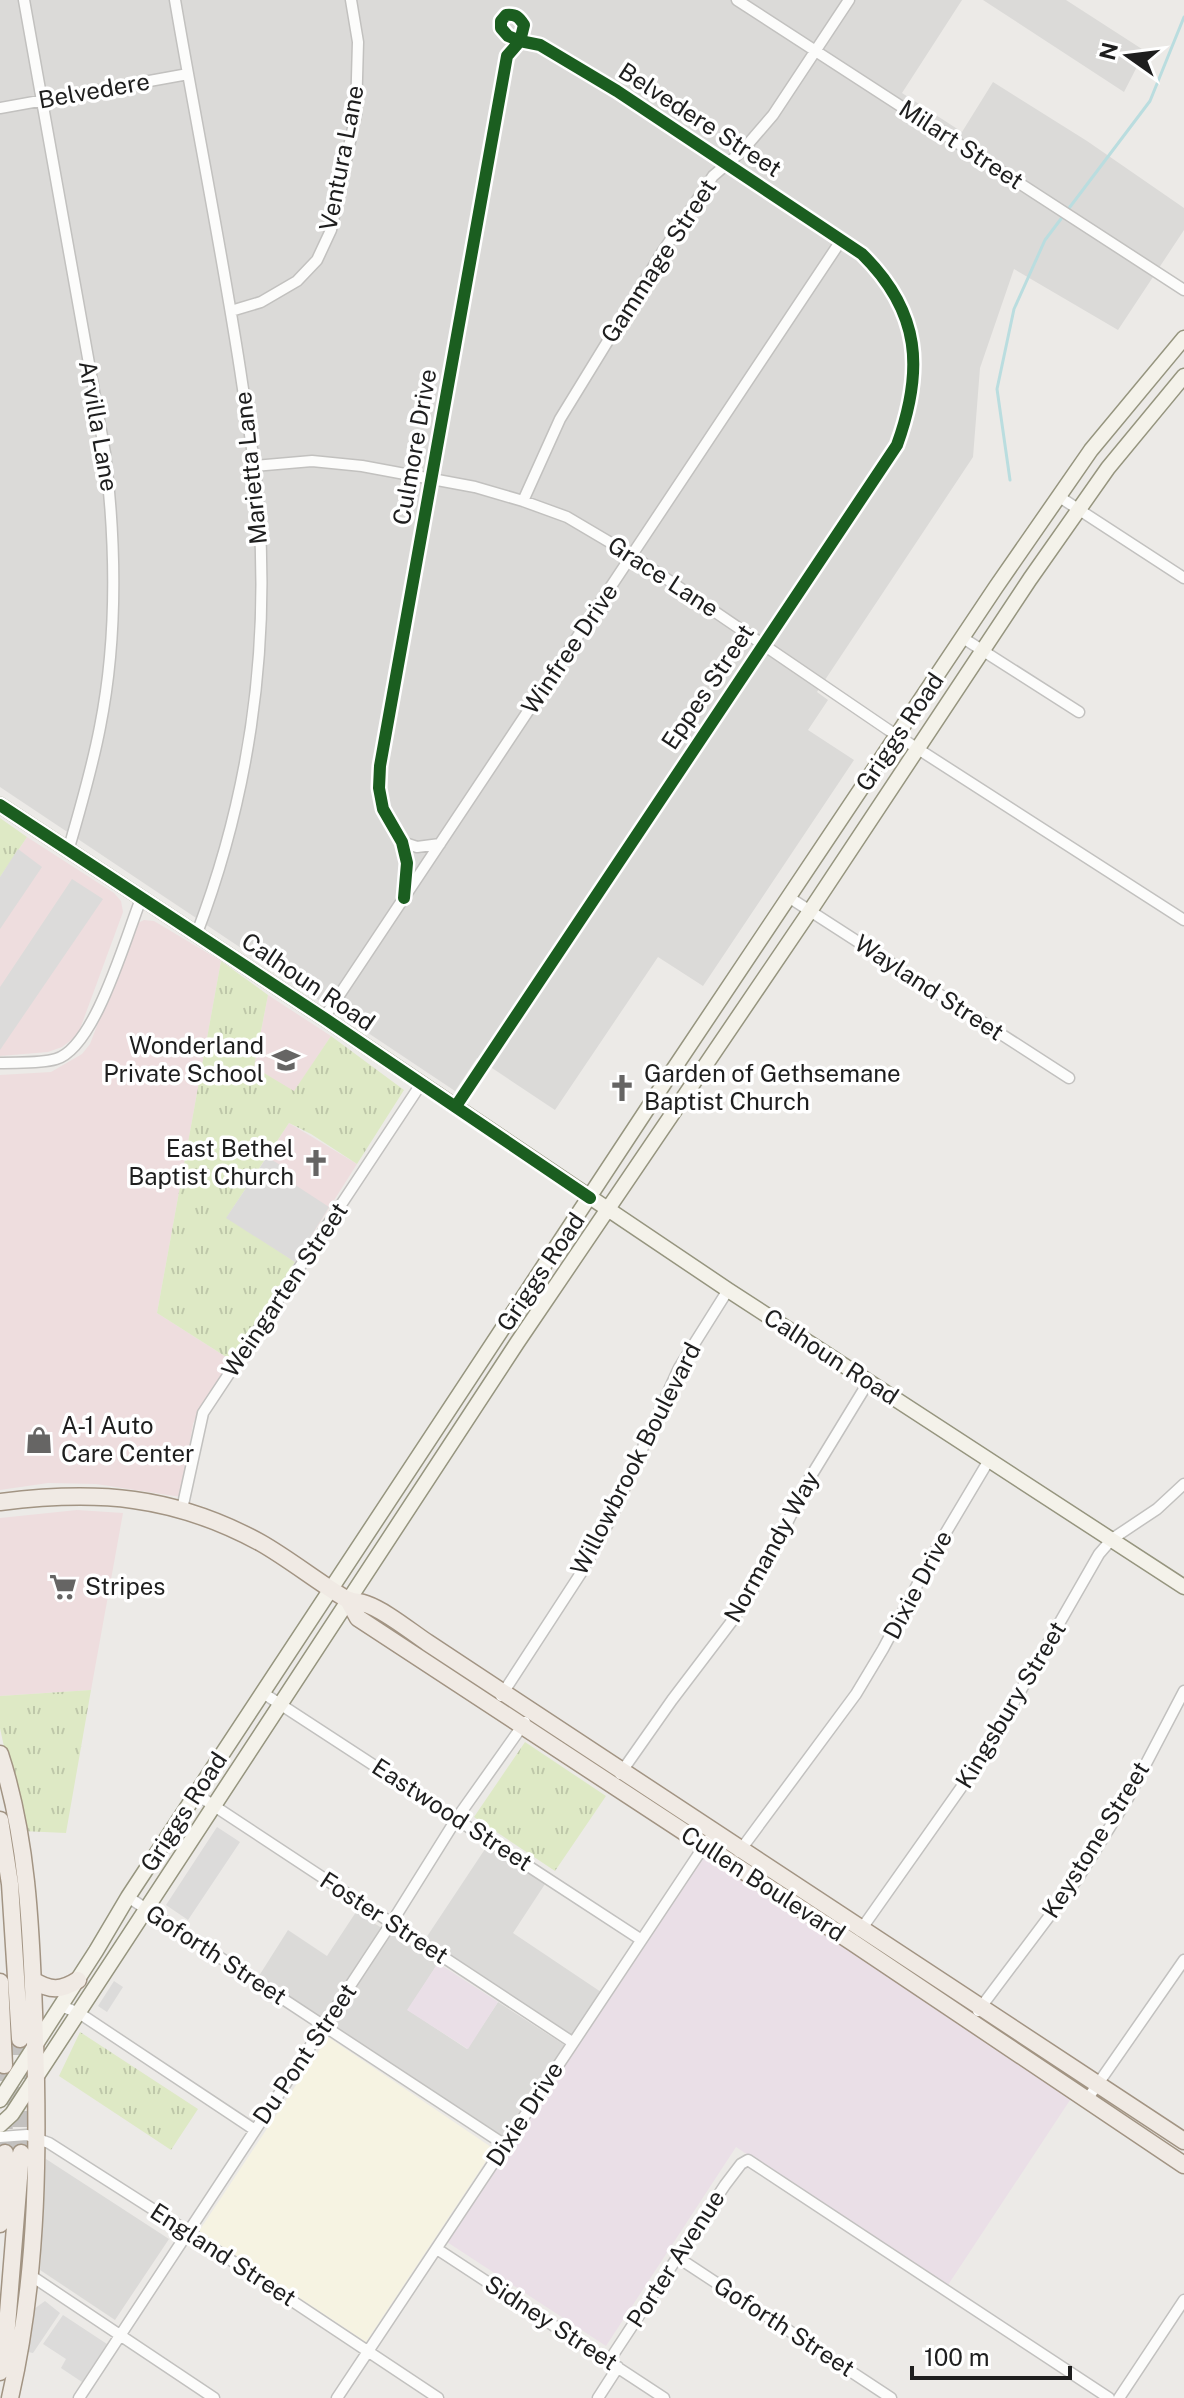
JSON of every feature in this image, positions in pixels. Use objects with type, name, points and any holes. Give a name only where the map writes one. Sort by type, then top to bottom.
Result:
[{"type":"main road","name":"Griggs Road","points":[[0,2100],[28,2042],[61,2006],[128,1897],[688,1048],[1058,496],[1091,450],[1184,338]]},
{"type":"main road","name":"Griggs Road","points":[[0,2125],[12,2114],[37,2077],[517,1343],[982,651],[1108,468],[1184,376]]},
{"type":"main road","name":"Calhoun Road","points":[[0,805],[197,933],[728,1290],[1184,1587]]},
{"type":"main road","points":[[688,1048],[709,1061]]},
{"type":"main road","points":[[501,1333],[517,1343]]},
{"type":"main road","points":[[422,1452],[438,1463]]},
{"type":"main road","name":"Cullen Boulevard","points":[[0,1502],[66,1495],[131,1499],[182,1509],[263,1544],[348,1600],[367,1604],[624,1770],[1184,2141]]},
{"type":"main road","name":"Cullen Boulevard","points":[[348,1600],[358,1618],[852,1942],[1184,2165]]},
{"type":"main road","points":[[0,1754],[18,1826],[33,1980],[28,2042]]},
{"type":"main road","points":[[0,1820],[28,2042],[37,2077],[30,2275],[19,2359],[10,2398]]},
{"type":"main road","points":[[33,1980],[55,1989],[66,1988],[78,1980]]},
{"type":"main road","points":[[0,1982],[4,2065]]},
{"type":"main road","points":[[0,2224],[9,2148]]},
{"type":"main road","points":[[0,2372],[12,2279],[9,2148]]},
{"type":"street","name":"Arvilla Lane","points":[[24,0],[105,453],[112,508],[114,573],[111,647],[101,723],[68,851]]},
{"type":"street","name":"Marietta Lane","points":[[175,0],[231,311],[254,466],[261,568],[261,628],[256,690],[238,796],[217,875],[197,933]]},
{"type":"street","name":"Ventura Lane","points":[[231,311],[261,302],[297,281],[317,260],[331,230],[356,114],[358,42],[351,0]]},
{"type":"street","name":"Milart Street","points":[[737,0],[1184,290]]},
{"type":"street","name":"Gammage Street","points":[[523,501],[581,381],[672,238],[713,176],[742,151],[773,115],[849,0]]},
{"type":"street","points":[[514,14],[524,25],[520,41],[508,36],[501,28],[501,21],[506,15],[514,14]]},
{"type":"street","name":"Belvedere Street","points":[[520,41],[540,45],[617,91],[842,239],[880,272]]},
{"type":"street","name":"Culmore Drive","points":[[404,898],[407,873],[402,842],[383,809],[379,776],[507,56],[520,41]]},
{"type":"street","name":"Belvedere","points":[[0,108],[188,74]]},
{"type":"street","name":"Winfree Drive","points":[[324,1018],[842,239]]},
{"type":"street","name":"Eppes Street","points":[[456,1106],[897,445],[914,386],[910,329],[897,296],[880,272]]},
{"type":"street","name":"Grace Lane","points":[[254,466],[333,462],[431,479],[523,501],[567,517],[633,556],[897,736],[1184,920]]},
{"type":"street","points":[[1058,496],[1184,578]]},
{"type":"street","points":[[963,638],[1079,712]]},
{"type":"street","points":[[402,842],[417,847],[440,844]]},
{"type":"street","name":"Wayland Street","points":[[790,898],[1069,1078]]},
{"type":"street","points":[[0,1063],[56,1059],[78,1044],[93,1023],[141,899]]},
{"type":"street","name":"Weingarten Street","points":[[182,1509],[203,1413],[421,1084]]},
{"type":"street","name":"Willowbrook Boulevard","points":[[493,1708],[589,1559],[679,1368],[728,1290]]},
{"type":"street","name":"Normandy Way","points":[[612,1786],[749,1596],[808,1481],[869,1381]]},
{"type":"street","name":"Dixie Drive","points":[[730,1863],[856,1694],[989,1460]]},
{"type":"street","name":"Kingsbury Street","points":[[852,1942],[982,1758],[1099,1554],[1112,1539],[1157,1509],[1184,1484]]},
{"type":"street","name":"Keystone Street","points":[[970,2022],[1078,1878],[1128,1798],[1184,1691]]},
{"type":"street","name":"Eastwood Street","points":[[263,1693],[640,1939]]},
{"type":"street","name":"Du Pont Street","points":[[79,2398],[325,2025],[457,1818],[532,1712]]},
{"type":"street","name":"Foster Street","points":[[196,1794],[572,2042]]},
{"type":"street","name":"Dixie Drive","points":[[337,2398],[714,1831]]},
{"type":"street","name":"Goforth Street","points":[[128,1897],[505,2145]]},
{"type":"street","points":[[1086,2101],[1184,1960]]},
{"type":"street","points":[[61,2006],[79,2013],[255,2130]]},
{"type":"street","name":"England Street","points":[[9,2148],[27,2135],[75,2159],[438,2398]]},
{"type":"street","name":"Porter Avenue","points":[[598,2398],[614,2364],[677,2257],[725,2185],[741,2164],[748,2160],[1109,2398]]},
{"type":"street","name":"Sidney Street","points":[[437,2249],[664,2398]]},
{"type":"street","name":"Goforth Street","points":[[677,2257],[891,2398]]},
{"type":"street","points":[[30,2275],[214,2398]]},
{"type":"street","points":[[1119,2398],[1184,2300]]},
{"type":"shaded area","points":[[0,0],[962,0],[902,93],[962,132],[993,82],[1087,141],[1184,208],[1184,230],[1118,330],[1014,269],[980,368],[973,457],[817,692],[828,700],[808,730],[854,760],[703,986],[658,957],[555,1110],[477,1058],[455,1091],[0,787]]},
{"type":"shaded area","points":[[983,0],[1066,0],[1145,51],[1124,92]]},
{"type":"shaded area","points":[[27,837],[114,893],[121,901],[123,912],[74,1038],[48,1052],[0,1056],[0,877]]},
{"type":"shaded area","points":[[18,849],[42,867],[0,929],[0,877]]},
{"type":"shaded area","points":[[72,879],[103,899],[0,1050],[0,987]]},
{"type":"shaded area","points":[[144,920],[154,921],[221,961],[157,1313],[231,1360],[193,1424],[181,1497],[96,1484],[48,1483],[0,1490],[0,1075],[51,1072],[82,1054],[90,1044],[136,924]]},
{"type":"shaded area","points":[[268,995],[331,1036],[294,1092],[254,1067]]},
{"type":"shaded area","points":[[289,1123],[357,1164],[295,1262],[227,1218]]},
{"type":"shaded area","points":[[267,1157],[287,1169],[283,1177],[329,1207],[295,1262],[226,1218]]},
{"type":"shaded area","points":[[77,1510],[123,1513],[91,1690],[0,1696],[0,1518]]},
{"type":"shaded area","points":[[217,1827],[240,1842],[188,1920],[166,1905]]},
{"type":"shaded area","points":[[487,1846],[545,1884],[513,1933],[601,1992],[571,2038],[424,1941]]},
{"type":"shaded area","points":[[704,1854],[1072,2097],[946,2288],[736,2147],[606,2346],[447,2242]]},
{"type":"shaded area","points":[[356,1912],[438,1963],[408,2010],[467,2049],[498,2002],[566,2046],[502,2140],[257,1979],[288,1930],[327,1956]]},
{"type":"shaded area","points":[[438,1963],[498,2002],[468,2049],[407,2010]]},
{"type":"shaded area","points":[[114,1981],[123,1987],[107,2012],[98,2006]]},
{"type":"shaded area","points":[[328,2037],[494,2149],[366,2342],[199,2231]]},
{"type":"shaded area","points":[[46,2159],[169,2239],[115,2320],[40,2270]]},
{"type":"shaded area","points":[[45,2301],[60,2313],[33,2353],[28,2352],[34,2309]]},
{"type":"shaded area","points":[[63,2315],[107,2344],[82,2382],[61,2368],[66,2359],[43,2344]]},
{"type":"green space","points":[[0,818],[27,837],[0,877]]},
{"type":"green space","points":[[221,961],[268,995],[254,1067],[294,1091],[331,1036],[404,1090],[357,1164],[289,1123],[227,1217],[295,1262],[231,1360],[157,1313]]},
{"type":"green space","points":[[91,1690],[66,1833],[22,1831],[0,1728],[0,1696]]},
{"type":"green space","points":[[525,1742],[606,1796],[555,1871],[474,1817]]},
{"type":"green space","points":[[80,2032],[198,2109],[171,2150],[59,2076]]},
{"type":"waterway","points":[[1010,480],[997,389],[1014,309],[1045,240],[1150,101],[1184,17]]},
{"type":"tunnel","points":[[20,2039],[21,2153]]},
{"type":"tunnel","points":[[4,2065],[5,2153]]},
{"type":"cycle path","points":[[404,898],[407,863],[402,842],[383,809],[379,788],[380,766],[507,56],[520,41],[524,25],[512,15],[506,15],[501,21],[501,28],[508,36],[520,41],[540,45],[617,91],[862,254],[882,276],[906,320],[912,343],[913,367],[906,418],[897,445],[456,1106]]},
{"type":"cycle path","points":[[0,805],[590,1198]]},
{"type":"place","name":"Wonderland Private School","points":[[286,1060]]},
{"type":"place","name":"Garden of Gethsemane Baptist Church","points":[[622,1088]]},
{"type":"place","name":"East Bethel Baptist Church","points":[[316,1163]]},
{"type":"place","name":"A-1 Auto Care Center","points":[[39,1440]]},
{"type":"place","name":"Stripes","points":[[63,1587]]}]
